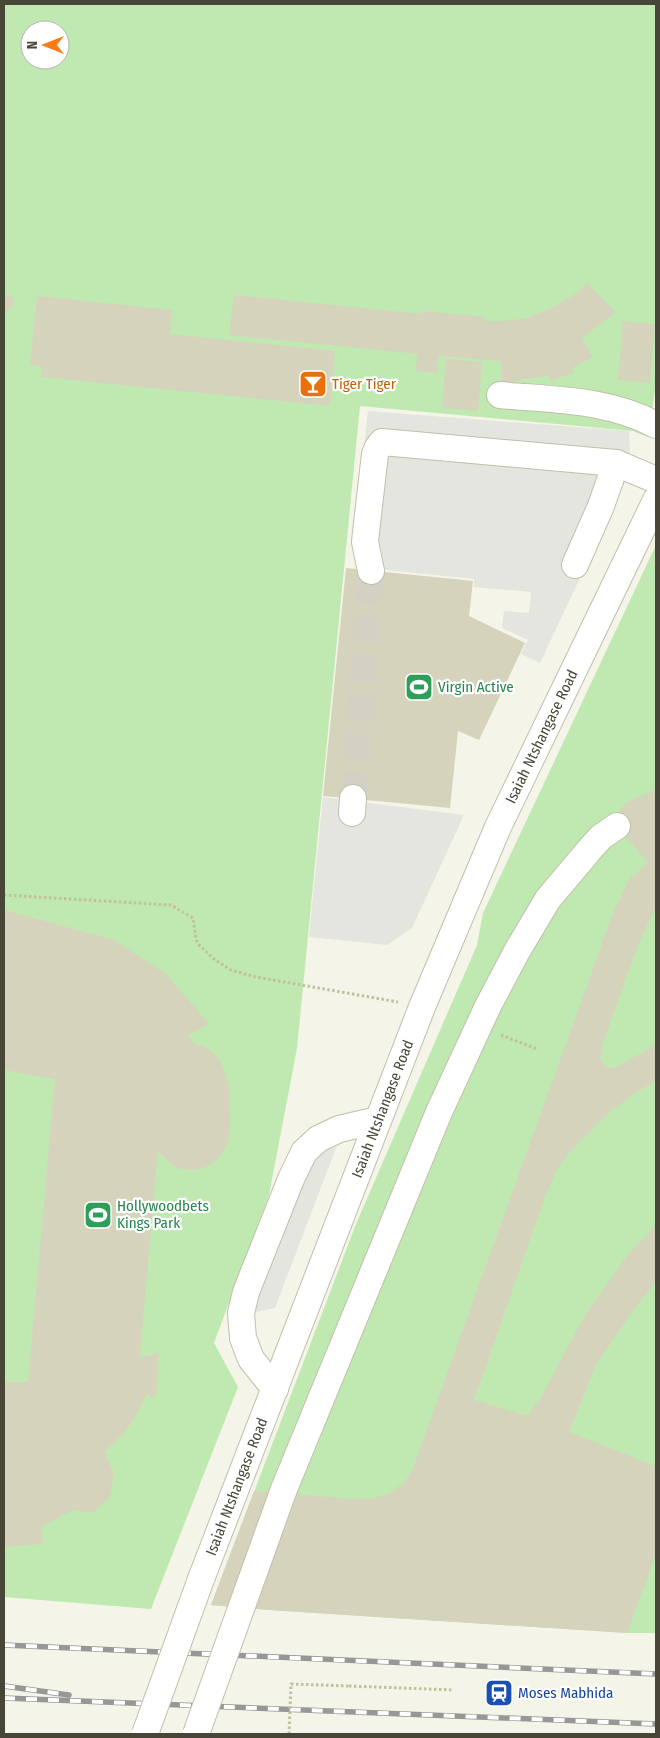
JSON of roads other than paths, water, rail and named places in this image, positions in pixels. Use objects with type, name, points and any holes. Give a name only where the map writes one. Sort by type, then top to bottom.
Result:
[{"type":"street","points":[[500,395],[596,404],[623,410],[656,426]]},
{"type":"street","points":[[369,559],[366,532],[375,454],[382,442],[616,463],[656,480]]},
{"type":"street","points":[[575,564],[601,506],[616,463]]},
{"type":"street","name":"Isaiah Ntshangase Road","points":[[145,1734],[201,1579],[422,1007],[498,828],[656,500]]},
{"type":"street","points":[[196,1734],[295,1462],[439,1112],[478,1027],[517,951],[548,899],[601,837],[617,826]]},
{"type":"street","points":[[275,1389],[252,1359],[243,1338],[240,1313],[246,1292],[291,1179],[304,1152],[318,1139],[339,1129],[378,1120]]},
{"type":"tunnel","points":[[353,798],[371,571]]},
{"type":"railway","points":[[4,1645],[656,1674]]},
{"type":"railway","points":[[4,1686],[69,1695]]},
{"type":"railway","points":[[4,1698],[656,1724]]},
{"type":"place","name":"Tiger Tiger","points":[[313,384]]},
{"type":"place","name":"Virgin Active","points":[[419,687]]},
{"type":"place","name":"Hollywoodbets Kings Park","points":[[98,1215]]},
{"type":"place","name":"Moses Mabhida","points":[[499,1693]]}]
